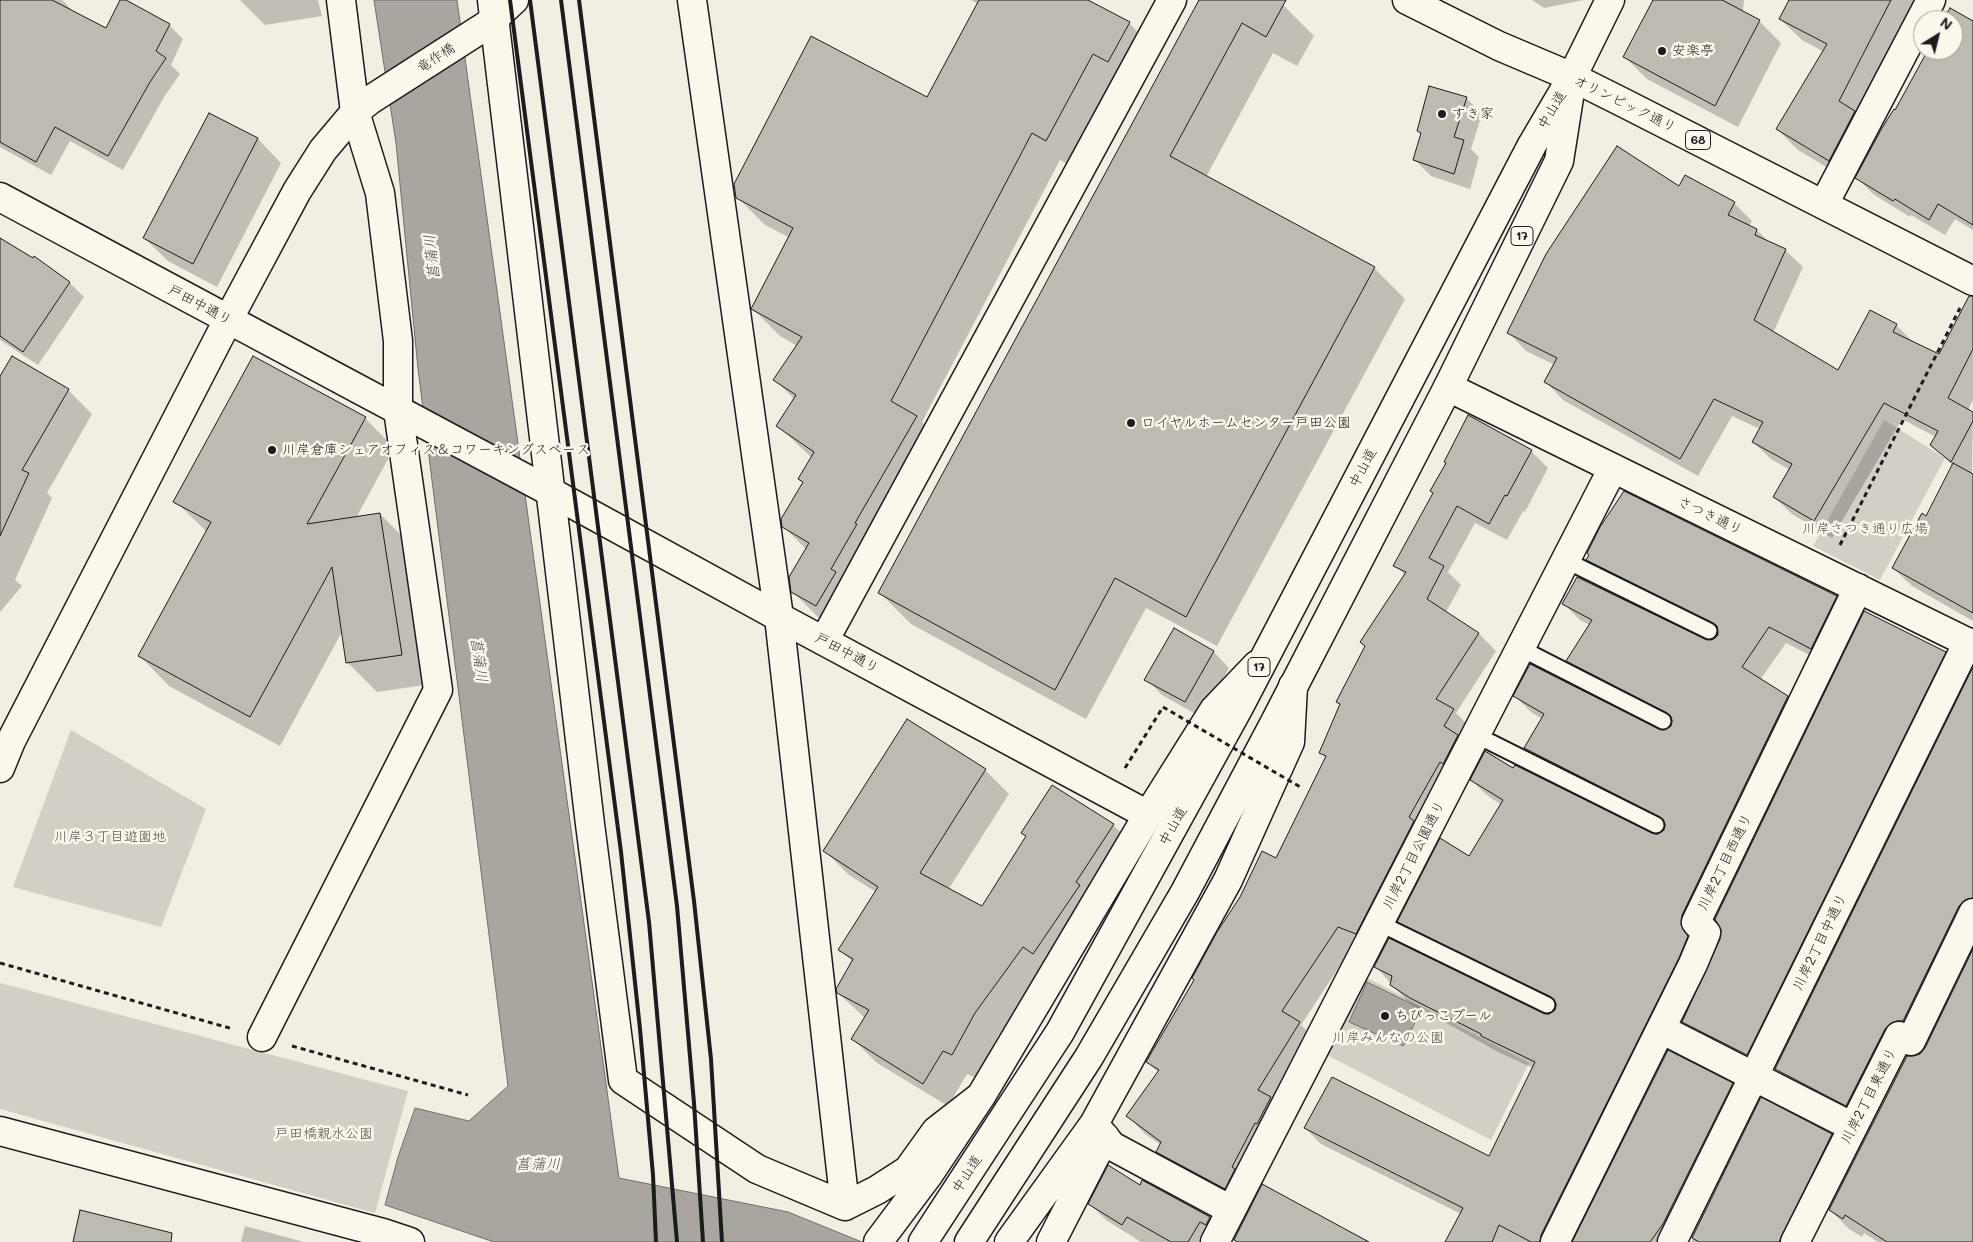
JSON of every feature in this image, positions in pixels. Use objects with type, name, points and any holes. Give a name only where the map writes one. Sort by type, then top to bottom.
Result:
[{"type":"main road","points":[[262,1037],[438,690],[399,411],[398,341],[380,193],[341,0]]},
{"type":"main road","points":[[692,0],[779,617],[845,1206]]},
{"type":"main road","points":[[824,641],[1172,0]]},
{"type":"main road","name":"オリンピック通り","points":[[1407,0],[1499,46],[1572,77],[1824,204],[1969,290]]},
{"type":"main road","name":"17","points":[[1572,77],[1610,0]]},
{"type":"main road","points":[[1824,204],[1931,0]]},
{"type":"main road","points":[[497,11],[548,491],[623,1080],[757,1168],[845,1206],[877,1190],[908,1170],[936,1131],[980,1096]]},
{"type":"main road","name":"竜作橋","points":[[0,768],[5,739],[297,191],[323,150],[362,106],[497,11]]},
{"type":"main road","name":"中山道","points":[[968,1242],[1089,1056],[1176,909],[1293,686],[1448,387],[1559,160],[1572,77]]},
{"type":"main road","name":"中山道","points":[[923,1242],[1060,1032],[1263,659],[1532,145],[1572,77]]},
{"type":"main road","name":"戸田中通り","points":[[0,197],[1148,815]]},
{"type":"main road","name":"さつき通り","points":[[1448,387],[1970,644]]},
{"type":"main road","name":"川岸2丁目公園通り","points":[[1215,1242],[1613,468]]},
{"type":"main road","name":"川岸2丁目西通り","points":[[1556,1242],[1706,933],[1696,922],[1858,588]]},
{"type":"main road","name":"川岸2丁目中通り","points":[[1672,1242],[1970,644]]},
{"type":"main road","points":[[878,1242],[929,1174],[980,1096],[1148,815],[1214,710],[1263,659]]},
{"type":"main road","points":[[1051,1242],[1099,1130],[1228,880],[1290,742],[1293,686]]},
{"type":"main road","name":"川岸2丁目東通り","points":[[1795,1242],[1899,1036],[1911,1042],[1973,913]]},
{"type":"main road","points":[[1661,1028],[1853,1127]]},
{"type":"main road","points":[[1099,1130],[1112,1146],[1231,1210]]},
{"type":"main road","points":[[1009,1242],[1099,1130]]},
{"type":"main road","points":[[0,1131],[382,1238],[410,1242]]},
{"type":"lane","points":[[1565,560],[1709,631]]},
{"type":"lane","points":[[1520,648],[1663,721]]},
{"type":"lane","points":[[1476,734],[1656,825]]},
{"type":"lane","points":[[1379,923],[1547,1005]]},
{"type":"path","points":[[1826,573],[1969,290]]},
{"type":"path","points":[[1139,745],[1163,707],[1302,788]]},
{"type":"green space","name":"川岸さつき通り広場","points":[[1884,420],[1945,458],[1880,580],[1813,546]]},
{"type":"green space","name":"川岸３丁目遊園地","points":[[71,730],[206,809],[161,927],[13,887]]},
{"type":"green space","name":"川岸みんなの公園","points":[[1366,977],[1529,1063],[1491,1140],[1327,1055]]},
{"type":"green space","name":"戸田橋親水公園","points":[[0,983],[408,1091],[375,1213],[0,1109]]},
{"type":"water","name":"菖蒲川","points":[[374,0],[457,0],[619,1178],[788,1212],[862,1242],[494,1242],[385,1205],[398,1157],[415,1108],[469,1121],[508,1086],[418,369],[396,143]]},
{"type":"water","name":"ちびっこプール","points":[[1367,982],[1422,1009],[1403,1046],[1349,1022]]},
{"type":"building","points":[[0,0],[52,0],[106,28],[120,0],[126,0],[170,24],[156,51],[166,58],[150,82],[108,156],[55,127],[36,162],[0,142]]},
{"type":"building","points":[[979,0],[1088,0],[1130,22],[1108,62],[1093,54],[1046,141],[1032,133],[891,401],[917,416],[855,523],[857,524],[831,569],[836,572],[816,606],[791,592],[789,577],[809,543],[782,527],[781,519],[803,482],[798,479],[814,452],[776,426],[796,395],[773,380],[802,337],[751,309],[793,228],[736,198],[734,184],[811,36],[927,97]]},
{"type":"building","name":"ロイヤルホームセンター戸田公園","points":[[1199,0],[1286,0],[1266,37],[1242,23],[1170,156],[1375,267],[1186,617],[1115,578],[1055,690],[878,593]]},
{"type":"building","points":[[1653,0],[1722,0],[1760,20],[1715,106],[1623,57]]},
{"type":"building","points":[[1789,0],[1891,0],[1839,101],[1855,111],[1829,161],[1776,129],[1827,44],[1779,19]]},
{"type":"building","points":[[1963,15],[1973,21],[1973,225],[1938,204],[1929,220],[1855,178],[1882,128],[1895,110],[1922,60],[1963,60]]},
{"type":"building","name":"すき家","points":[[1429,86],[1467,97],[1454,137],[1464,140],[1454,174],[1413,160],[1421,133],[1417,131]]},
{"type":"building","points":[[209,113],[258,138],[193,264],[143,238]]},
{"type":"building","points":[[1617,146],[1679,186],[1685,175],[1735,202],[1728,215],[1757,229],[1755,235],[1786,249],[1754,320],[1838,370],[1870,310],[1897,324],[1893,332],[1939,354],[1969,296],[1973,296],[1973,349],[1948,398],[1973,412],[1973,421],[1951,462],[1930,445],[1938,431],[1884,403],[1814,521],[1773,497],[1792,464],[1752,442],[1763,422],[1714,399],[1680,459],[1544,382],[1557,358],[1507,333],[1546,254]]},
{"type":"building","points":[[0,238],[33,258],[34,256],[70,282],[23,352],[0,336]]},
{"type":"building","points":[[12,356],[69,389],[22,470],[29,473],[0,536],[0,376]]},
{"type":"building","points":[[253,356],[366,417],[307,524],[380,513],[402,655],[346,663],[332,567],[250,717],[138,656],[211,522],[173,502]]},
{"type":"building","points":[[1468,415],[1532,450],[1489,524],[1457,506],[1429,558],[1444,566],[1427,599],[1479,633],[1436,699],[1454,709],[1444,726],[1458,735],[1443,764],[1440,762],[1409,817],[1414,821],[1356,934],[1338,927],[1282,1011],[1300,1022],[1258,1090],[1271,1097],[1232,1167],[1235,1169],[1225,1189],[1156,1152],[1161,1142],[1126,1116],[1159,1070],[1146,1062],[1194,980],[1192,978],[1217,932],[1240,897],[1262,851],[1276,858],[1326,756],[1319,753],[1340,704],[1336,702],[1365,646],[1360,642],[1406,572],[1393,566],[1433,493],[1430,491],[1446,463],[1444,462]]},
{"type":"building","points":[[1953,463],[1973,474],[1973,613],[1892,568],[1922,513],[1926,516]]},
{"type":"building","points":[[1624,491],[1837,596],[1811,649],[1769,627],[1742,667],[1788,696],[1682,915],[1681,925],[1688,936],[1679,958],[1541,1235],[1540,1242],[1531,1242],[1499,1225],[1492,1242],[1445,1242],[1463,1208],[1304,1128],[1332,1077],[1489,1156],[1535,1062],[1410,998],[1390,985],[1392,976],[1374,967],[1389,938],[1543,1013],[1548,1014],[1555,1010],[1556,1004],[1551,997],[1397,922],[1440,838],[1469,856],[1503,800],[1470,780],[1485,751],[1513,768],[1515,765],[1652,833],[1657,834],[1664,830],[1665,824],[1660,817],[1524,748],[1544,714],[1513,696],[1530,664],[1659,729],[1664,730],[1671,726],[1672,720],[1667,713],[1566,661],[1592,620],[1562,604],[1577,577],[1705,639],[1714,639],[1718,635],[1717,626],[1713,623],[1586,560],[1589,555],[1587,553],[1600,527]]},
{"type":"building","points":[[1864,611],[1946,652],[1747,1055],[1682,1022],[1720,939],[1721,930],[1715,919]]},
{"type":"building","points":[[1174,628],[1214,651],[1185,702],[1144,680]]},
{"type":"building","points":[[1973,667],[1973,898],[1965,900],[1959,906],[1903,1021],[1891,1023],[1885,1029],[1846,1106],[1775,1069]]},
{"type":"building","points":[[907,719],[986,769],[920,873],[982,906],[1026,836],[1021,833],[1052,785],[1114,824],[1076,882],[1080,885],[1033,954],[1023,947],[975,1013],[952,1055],[943,1051],[923,1084],[851,1039],[869,1010],[837,993],[836,989],[853,959],[838,950],[878,887],[823,851]]},
{"type":"building","points":[[1973,949],[1973,1242],[1887,1242],[1845,1215],[1843,1219],[1829,1210],[1907,1056],[1920,1054],[1925,1048]]},
{"type":"building","points":[[1668,1050],[1733,1083],[1663,1224],[1650,1242],[1572,1242]]},
{"type":"building","points":[[1761,1097],[1832,1134],[1779,1242],[1699,1242],[1692,1238]]},
{"type":"building","points":[[1108,1165],[1140,1185],[1142,1180],[1210,1217],[1206,1225],[1200,1222],[1188,1242],[1171,1242],[1127,1217],[1122,1225],[1088,1204]]},
{"type":"building","points":[[1262,1184],[1369,1242],[1238,1242],[1234,1240]]},
{"type":"building","points":[[80,1210],[172,1233],[171,1242],[73,1242]]},
{"type":"railway","points":[[510,0],[621,852],[640,1029],[653,1175],[656,1242]]},
{"type":"railway","points":[[530,0],[649,922],[677,1242]]},
{"type":"railway","points":[[561,0],[677,906],[694,1103],[703,1242]]},
{"type":"railway","points":[[579,0],[694,901],[711,1059],[722,1242]]},
{"type":"place","name":"安楽亭","points":[[1662,51]]},
{"type":"place","name":"すき家","points":[[1442,114]]},
{"type":"place","name":"ロイヤルホームセンター戸田公園","points":[[1131,423]]},
{"type":"place","name":"川岸倉庫シェアオフィス＆コワーキングスペース","points":[[272,450]]},
{"type":"place","name":"ちびっこプール","points":[[1385,1016]]}]
